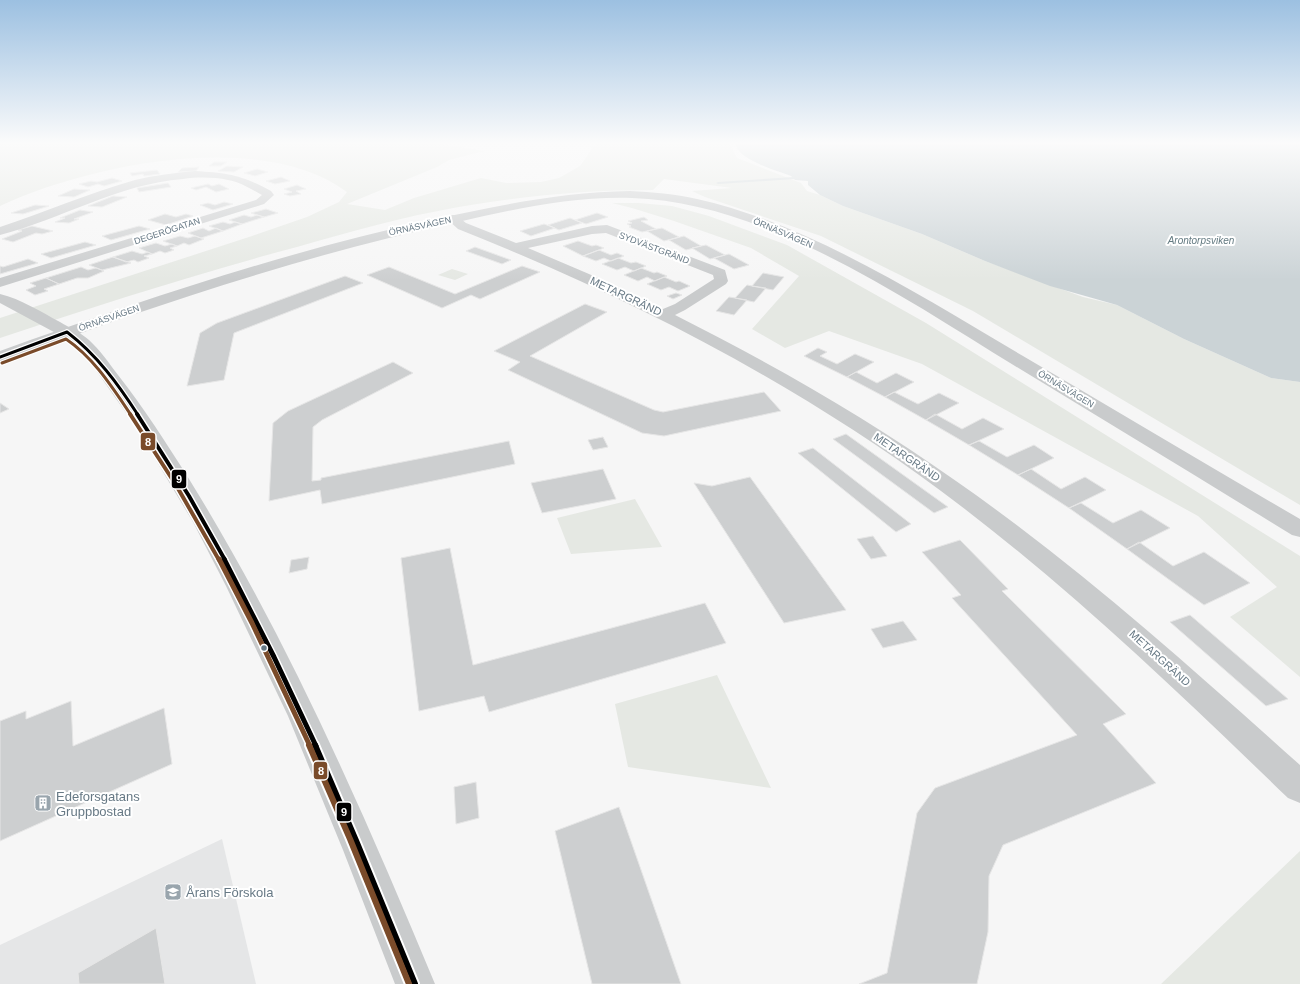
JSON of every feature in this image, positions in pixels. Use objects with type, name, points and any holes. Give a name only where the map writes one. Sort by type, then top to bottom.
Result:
[{"type":"street","name":"DEGERÖGATAN","points":[[0,231],[114,189]]},
{"type":"street","name":"DEGERÖGATAN","points":[[0,283],[260,202],[268,195],[259,189]]},
{"type":"street","name":"ÖRNÄSVÄGEN","points":[[0,357],[67,332],[178,294],[284,261],[387,233],[544,201],[611,195],[650,195],[683,199],[717,207],[784,232],[836,256],[914,298],[1300,529]]},
{"type":"street","name":"METARGRÄND","points":[[453,219],[462,226],[593,280],[664,314],[758,364],[901,452],[971,502],[1054,566],[1129,630],[1300,787]]},
{"type":"street","name":"SYDVÄSTGRÄND","points":[[516,247],[592,230],[607,229],[720,274],[721,281],[680,307],[664,314]]},
{"type":"street","points":[[0,298],[23,308],[79,340],[97,359],[146,425],[188,493],[238,584],[272,652],[324,765],[378,891],[415,984]]},
{"type":"shaded area","points":[[0,189],[43,189],[37,191],[0,206]]},
{"type":"shaded area","points":[[341,189],[384,189],[347,204],[385,210],[414,198],[444,189],[654,189],[545,195],[465,206],[418,215],[358,230],[208,272],[0,338],[0,318],[307,217],[339,202],[347,192]]},
{"type":"shaded area","points":[[720,189],[805,189],[807,191],[820,195],[843,206],[922,234],[985,261],[1083,297],[1117,305],[1184,339],[1271,378],[1300,382],[1300,505],[973,311],[821,236],[705,197],[692,191]]},
{"type":"shaded area","points":[[612,203],[639,203],[672,206],[709,216],[787,245],[926,323],[1300,556],[1300,677],[1230,617],[1277,587],[1198,516],[922,364],[829,331],[785,348],[752,329],[799,276],[751,248],[674,221]]},
{"type":"shaded area","points":[[452,269],[468,274],[455,280],[438,275]]},
{"type":"shaded area","points":[[635,499],[662,547],[571,554],[557,518]]},
{"type":"shaded area","points":[[717,675],[771,788],[628,767],[615,704]]},
{"type":"shaded area","name":"Årans Förskola","points":[[222,839],[256,984],[0,984],[0,945]]},
{"type":"shaded area","points":[[1300,851],[1300,984],[1161,984]]},
{"type":"water","name":"Arontorpsviken","points":[[813,189],[1300,189],[1300,382],[1271,378],[1184,339],[1117,305],[1050,286],[985,261],[922,234],[843,206],[820,195]]},
{"type":"building","points":[[74,189],[90,190],[74,197],[58,196]]},
{"type":"building","points":[[137,189],[159,189],[139,192]]},
{"type":"building","points":[[210,189],[229,189],[216,192]]},
{"type":"building","points":[[284,189],[306,189],[296,191],[301,194],[290,196],[284,194],[292,192]]},
{"type":"building","points":[[113,196],[127,197],[102,207],[88,206]]},
{"type":"building","points":[[224,202],[233,204],[213,210],[200,205],[208,203],[215,205]]},
{"type":"building","points":[[35,205],[49,206],[23,214],[11,213]]},
{"type":"building","points":[[266,209],[278,213],[264,217],[251,213]]},
{"type":"building","points":[[80,210],[93,212],[74,219],[79,219],[69,223],[55,222],[65,218],[60,218]]},
{"type":"building","points":[[597,213],[608,217],[586,224],[575,220]]},
{"type":"building","points":[[165,214],[176,217],[186,214],[193,216],[166,225],[148,220]]},
{"type":"building","points":[[244,215],[251,217],[257,215],[264,217],[242,224],[229,220]]},
{"type":"building","points":[[644,217],[648,220],[641,221],[656,229],[642,232],[629,227],[631,226],[627,224],[632,223],[628,221]]},
{"type":"building","points":[[570,218],[582,223],[559,230],[548,225]]},
{"type":"building","points":[[223,222],[230,224],[235,222],[242,224],[223,231],[209,226]]},
{"type":"building","points":[[544,224],[555,228],[531,236],[520,231]]},
{"type":"building","points":[[32,226],[53,231],[42,234],[36,233],[13,242],[2,239],[22,231],[18,230]]},
{"type":"building","points":[[139,226],[150,229],[111,240],[102,236]]},
{"type":"building","points":[[203,228],[209,231],[216,228],[223,231],[201,238],[188,233]]},
{"type":"building","points":[[662,228],[679,237],[664,241],[647,231]]},
{"type":"building","points":[[180,236],[188,238],[195,236],[204,239],[189,245],[184,243],[177,246],[163,241]]},
{"type":"building","points":[[684,236],[701,246],[686,250],[669,240]]},
{"type":"building","points":[[578,241],[604,248],[583,256],[563,246]]},
{"type":"building","points":[[85,242],[96,245],[51,258],[41,254]]},
{"type":"building","points":[[156,243],[165,246],[172,244],[177,246],[170,248],[174,250],[165,253],[160,251],[152,254],[139,248]]},
{"type":"building","points":[[706,245],[725,255],[710,259],[692,248]]},
{"type":"building","points":[[475,247],[511,260],[502,264],[466,251]]},
{"type":"building","points":[[599,250],[611,255],[617,253],[624,256],[611,261],[604,258],[596,261],[583,256]]},
{"type":"building","points":[[132,251],[142,254],[148,252],[152,254],[144,256],[149,258],[138,262],[134,260],[126,262],[113,257]]},
{"type":"building","points":[[729,254],[749,265],[734,269],[714,258]]},
{"type":"building","points":[[113,257],[131,263],[102,270],[89,265]]},
{"type":"building","points":[[618,258],[631,263],[636,262],[646,266],[634,271],[625,267],[617,270],[602,264]]},
{"type":"building","points":[[28,259],[38,263],[0,274],[0,266],[3,267]]},
{"type":"building","points":[[522,266],[540,272],[480,299],[471,295],[442,308],[367,275],[389,267],[455,294]]},
{"type":"building","points":[[81,267],[88,270],[96,268],[104,271],[88,278],[77,278],[59,284],[46,278]]},
{"type":"building","points":[[641,268],[667,276],[655,281],[647,277],[638,281],[624,275]]},
{"type":"building","points":[[763,273],[784,277],[773,290],[752,286]]},
{"type":"building","points":[[345,276],[363,283],[234,333],[224,380],[187,386],[200,333],[217,323]]},
{"type":"building","points":[[664,277],[690,286],[678,291],[669,287],[661,290],[647,284]]},
{"type":"building","points":[[46,278],[59,284],[44,289],[48,291],[35,295],[26,290],[36,286],[30,283]]},
{"type":"building","points":[[747,285],[766,288],[754,302],[735,298]]},
{"type":"building","points":[[676,293],[682,295],[673,299],[667,296]]},
{"type":"building","points":[[729,297],[747,300],[734,315],[716,311]]},
{"type":"building","points":[[585,304],[607,312],[530,356],[654,410],[663,412],[764,392],[781,411],[664,436],[642,433],[508,370],[520,362],[494,351]]},
{"type":"building","points":[[818,348],[827,352],[820,356],[837,364],[855,354],[874,362],[847,377],[804,356]]},
{"type":"building","points":[[393,362],[413,373],[322,420],[313,427],[312,481],[509,441],[515,464],[322,504],[320,490],[269,501],[273,423],[288,411]]},
{"type":"building","points":[[856,372],[877,383],[896,373],[914,382],[885,397],[847,377]]},
{"type":"building","points":[[894,392],[918,404],[939,393],[959,403],[926,420],[885,397]]},
{"type":"building","points":[[0,403],[9,409],[0,413]]},
{"type":"building","points":[[935,414],[962,429],[983,418],[1004,429],[969,445],[926,420]]},
{"type":"building","points":[[846,434],[948,507],[934,513],[833,439]]},
{"type":"building","points":[[603,437],[608,447],[593,450],[588,440]]},
{"type":"building","points":[[979,441],[1007,457],[1034,445],[1054,458],[1018,475],[969,445]]},
{"type":"building","points":[[813,448],[911,524],[896,532],[798,453]]},
{"type":"building","points":[[603,469],[616,499],[542,513],[531,483]]},
{"type":"building","points":[[1031,469],[1061,489],[1085,477],[1106,490],[1069,508],[1018,475]]},
{"type":"building","points":[[750,477],[846,610],[784,623],[694,483],[712,486]]},
{"type":"building","points":[[1081,503],[1113,523],[1141,510],[1170,528],[1127,549],[1069,508]]},
{"type":"building","points":[[873,536],[887,556],[871,559],[857,539]]},
{"type":"building","points":[[960,540],[1008,589],[1002,591],[1126,714],[1103,724],[1156,783],[1003,845],[989,876],[988,932],[977,984],[859,984],[887,973],[917,813],[935,788],[1077,735],[952,598],[961,595],[922,552]]},
{"type":"building","points":[[1139,542],[1173,566],[1204,552],[1250,583],[1204,605],[1127,549]]},
{"type":"building","points":[[450,548],[473,665],[705,603],[726,643],[489,712],[484,696],[419,711],[401,558]]},
{"type":"building","points":[[309,557],[307,569],[289,573],[291,560]]},
{"type":"building","points":[[1190,615],[1288,699],[1266,706],[1170,622]]},
{"type":"building","points":[[903,621],[917,640],[883,648],[871,629]]},
{"type":"building","name":"Edeforsgatans Gruppbostad","points":[[71,701],[73,746],[164,708],[172,764],[0,841],[0,721],[26,711],[26,719]]},
{"type":"building","points":[[476,782],[479,818],[456,824],[454,787]]},
{"type":"building","points":[[619,807],[681,984],[592,984],[555,831]]},
{"type":"building","points":[[156,928],[165,984],[79,984],[78,973]]},
{"type":"transit line","name":"9","points":[[67,332],[91,352],[112,376],[175,473],[202,518],[274,657],[296,703],[357,843],[415,984]]},
{"type":"transit line","name":"9","points":[[0,357],[67,332]]},
{"type":"transit line","name":"8","points":[[2,363],[66,339],[85,354],[112,387],[134,420],[176,485],[216,553],[252,623],[319,767],[409,984]]},
{"type":"place","name":"Edeforsgatans Gruppbostad","points":[[43,803]]},
{"type":"place","name":"Årans Förskola","points":[[173,892]]}]
